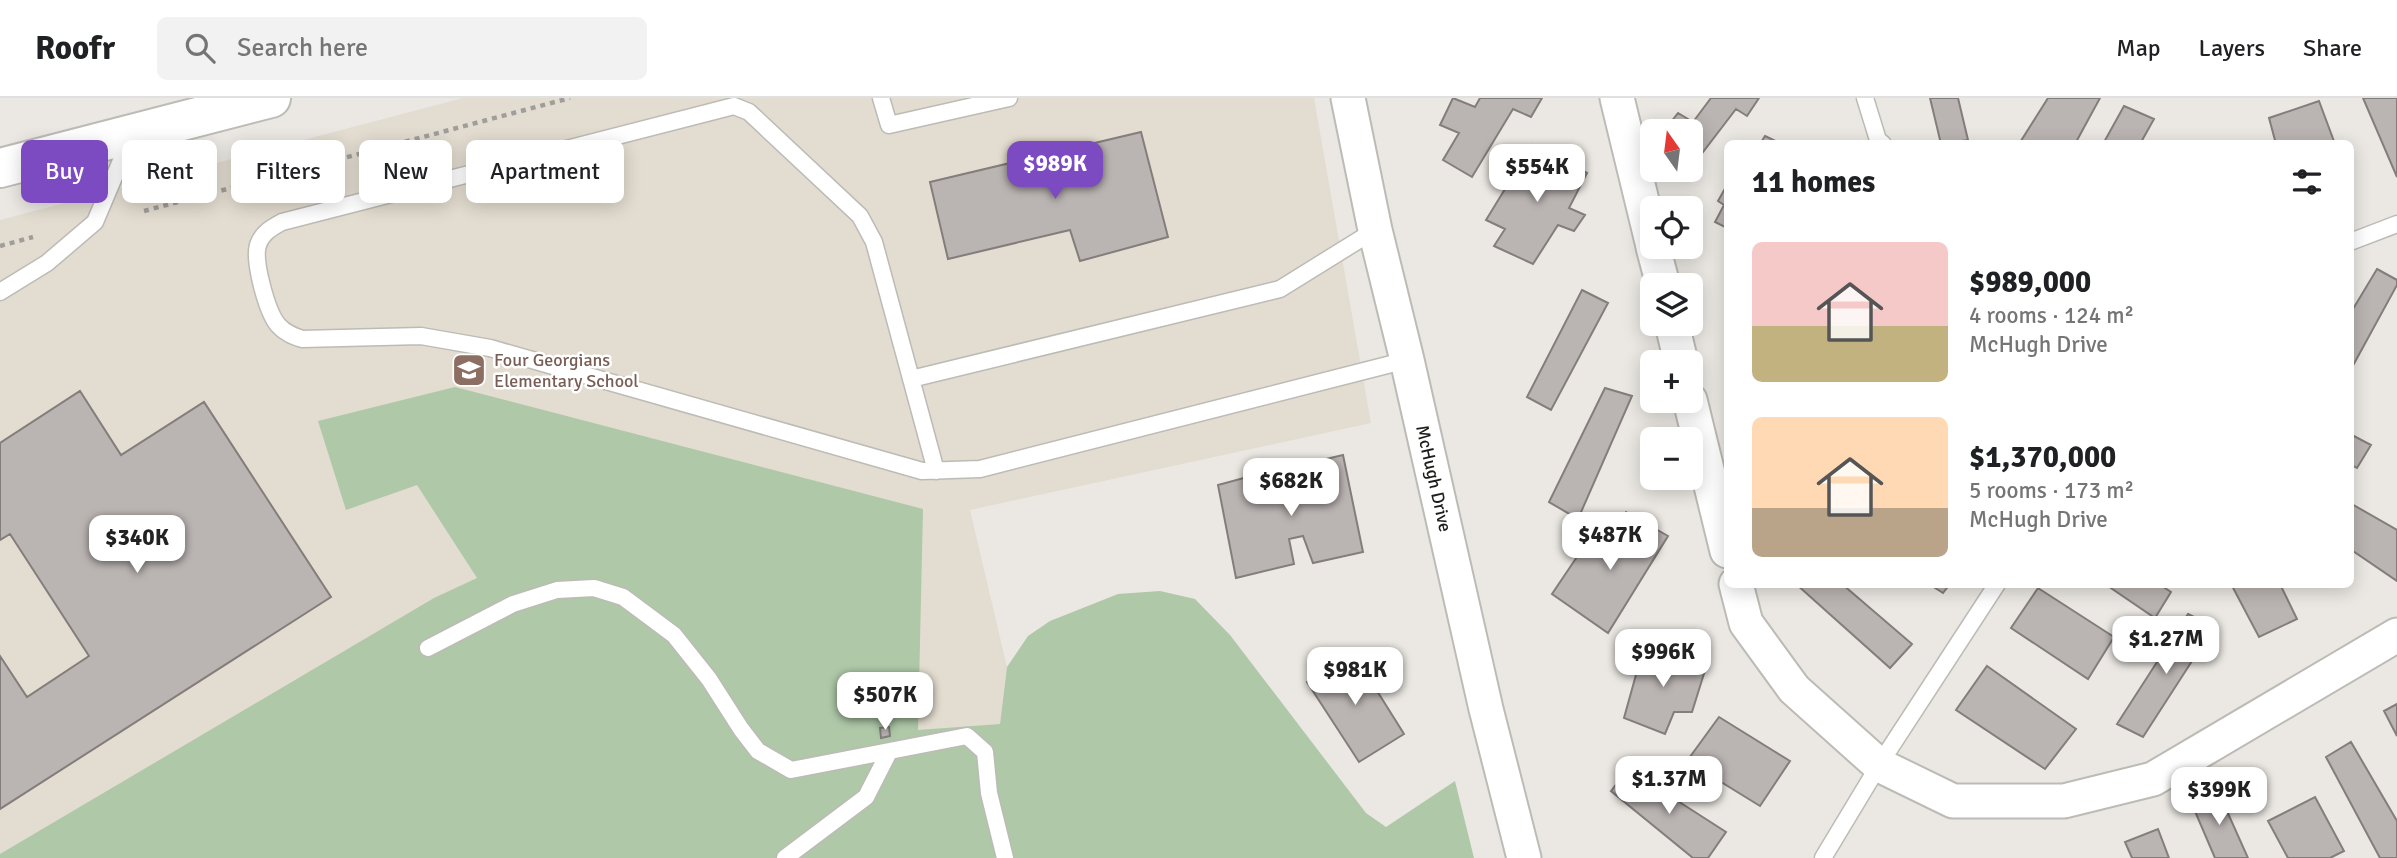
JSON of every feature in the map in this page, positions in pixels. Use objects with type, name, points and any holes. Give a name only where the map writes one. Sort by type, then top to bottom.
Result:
[{"type":"main road","points":[[0,168],[271,98]]},
{"type":"street","name":"McHugh Drive","points":[[1348,98],[1375,230],[1486,709],[1524,858]]},
{"type":"street","points":[[1617,98],[1641,196]]},
{"type":"street","points":[[1693,413],[1724,539]]},
{"type":"street","points":[[1737,588],[1746,623],[1794,689],[1879,765],[1953,801],[2064,801],[2153,779],[2397,635]]},
{"type":"lane","points":[[881,98],[888,125],[1009,98]]},
{"type":"lane","points":[[1865,98],[1878,140]]},
{"type":"lane","points":[[936,471],[874,242],[860,216],[748,112],[734,106],[282,222],[264,234],[256,253],[270,313],[278,325],[289,334],[302,339],[421,336],[490,348],[922,471],[936,471],[980,469],[1407,360]]},
{"type":"lane","points":[[0,292],[47,263],[95,222],[132,134]]},
{"type":"lane","points":[[2354,241],[2397,225]]},
{"type":"lane","points":[[912,379],[1280,289],[1375,230]]},
{"type":"lane","points":[[428,648],[513,604],[557,590],[594,588],[623,597],[674,635],[709,679],[758,751],[791,770],[967,736],[985,752],[989,793],[1005,858]]},
{"type":"lane","points":[[1823,858],[1879,765],[1994,588]]},
{"type":"lane","points":[[785,858],[866,797],[889,752]]},
{"type":"path","points":[[144,211],[570,98]]},
{"type":"shaded area","name":"Four Georgians Elementary School","points":[[463,98],[1314,98],[1371,423],[970,510],[1007,667],[1000,724],[918,731],[0,854],[0,220],[65,203],[108,203],[108,192],[122,188],[122,203],[217,203],[217,163],[231,159],[231,203],[345,203],[345,140],[304,140]]},
{"type":"green space","points":[[455,387],[923,509],[918,730],[1000,724],[1007,667],[1028,636],[1050,621],[1118,594],[1160,591],[1195,599],[1230,635],[1366,813],[1386,827],[1455,781],[1474,858],[0,858],[0,854],[434,598],[477,578],[417,485],[346,510],[318,421]]},
{"type":"building","points":[[1453,98],[1475,107],[1480,98],[1542,98],[1531,117],[1513,109],[1472,177],[1443,160],[1459,133],[1440,125]]},
{"type":"building","points":[[1711,98],[1759,98],[1747,116],[1736,109],[1703,152],[1703,119],[1695,119]]},
{"type":"building","points":[[1930,98],[1958,98],[1968,140],[1940,140]]},
{"type":"building","points":[[2048,98],[2100,98],[2077,140],[2022,140]]},
{"type":"building","points":[[2363,98],[2397,98],[2397,177]]},
{"type":"building","points":[[2319,101],[2334,140],[2275,140],[2269,118]]},
{"type":"building","points":[[2124,106],[2154,119],[2142,140],[2105,140]]},
{"type":"building","points":[[1678,113],[1688,119],[1673,119]]},
{"type":"building","points":[[1141,132],[1168,237],[1080,261],[1070,230],[948,259],[930,182]]},
{"type":"building","points":[[1532,145],[1587,173],[1569,208],[1585,215],[1574,231],[1558,225],[1533,264],[1494,246],[1505,229],[1486,220]]},
{"type":"building","points":[[1724,190],[1724,205],[1718,201]]},
{"type":"building","points":[[1724,205],[1724,226],[1715,222]]},
{"type":"building","points":[[2377,269],[2397,280],[2397,285],[2354,364],[2354,307]]},
{"type":"building","points":[[1582,290],[1608,303],[1551,410],[1527,397]]},
{"type":"building","points":[[1605,388],[1632,396],[1578,519],[1549,502]]},
{"type":"building","points":[[80,391],[121,455],[204,402],[331,597],[0,809],[0,656],[27,697],[89,656],[10,534],[0,540],[0,443]]},
{"type":"building","points":[[2354,436],[2371,445],[2357,468],[2354,466]]},
{"type":"building","points":[[1343,455],[1363,552],[1313,563],[1303,536],[1289,539],[1294,564],[1236,578],[1218,485],[1255,475],[1259,486],[1310,473],[1309,463]]},
{"type":"building","points":[[2354,505],[2397,530],[2397,581],[2354,552]]},
{"type":"building","points":[[1626,512],[1668,536],[1608,633],[1552,594],[1589,539],[1603,547]]},
{"type":"building","points":[[1800,588],[1847,588],[1912,644],[1890,668]]},
{"type":"building","points":[[2038,588],[2114,637],[2088,679],[2011,628]]},
{"type":"building","points":[[2111,588],[2165,588],[2171,592],[2155,618]]},
{"type":"building","points":[[2233,588],[2282,588],[2297,619],[2259,637]]},
{"type":"building","points":[[2188,614],[2214,627],[2143,737],[2117,724]]},
{"type":"building","points":[[1644,646],[1707,664],[1692,712],[1674,712],[1665,734],[1624,718]]},
{"type":"building","points":[[1352,651],[1404,734],[1359,762],[1307,682]]},
{"type":"building","points":[[1987,666],[2076,729],[2045,769],[1956,710]]},
{"type":"building","points":[[2397,704],[2397,736],[2384,711]]},
{"type":"building","points":[[1719,717],[1790,761],[1760,806],[1687,761]]},
{"type":"building","points":[[889,727],[890,736],[881,738],[880,728]]},
{"type":"building","points":[[2351,742],[2397,821],[2397,858],[2380,858],[2326,757]]},
{"type":"building","points":[[1628,769],[1726,832],[1708,858],[1693,858],[1611,791]]},
{"type":"building","points":[[2218,791],[2248,858],[2215,858],[2191,802]]},
{"type":"building","points":[[2315,797],[2344,851],[2330,858],[2288,858],[2268,821]]},
{"type":"building","points":[[2158,829],[2169,858],[2132,858],[2125,842]]},
{"type":"place","name":"Four Georgians Elementary School","points":[[469,370]]}]
